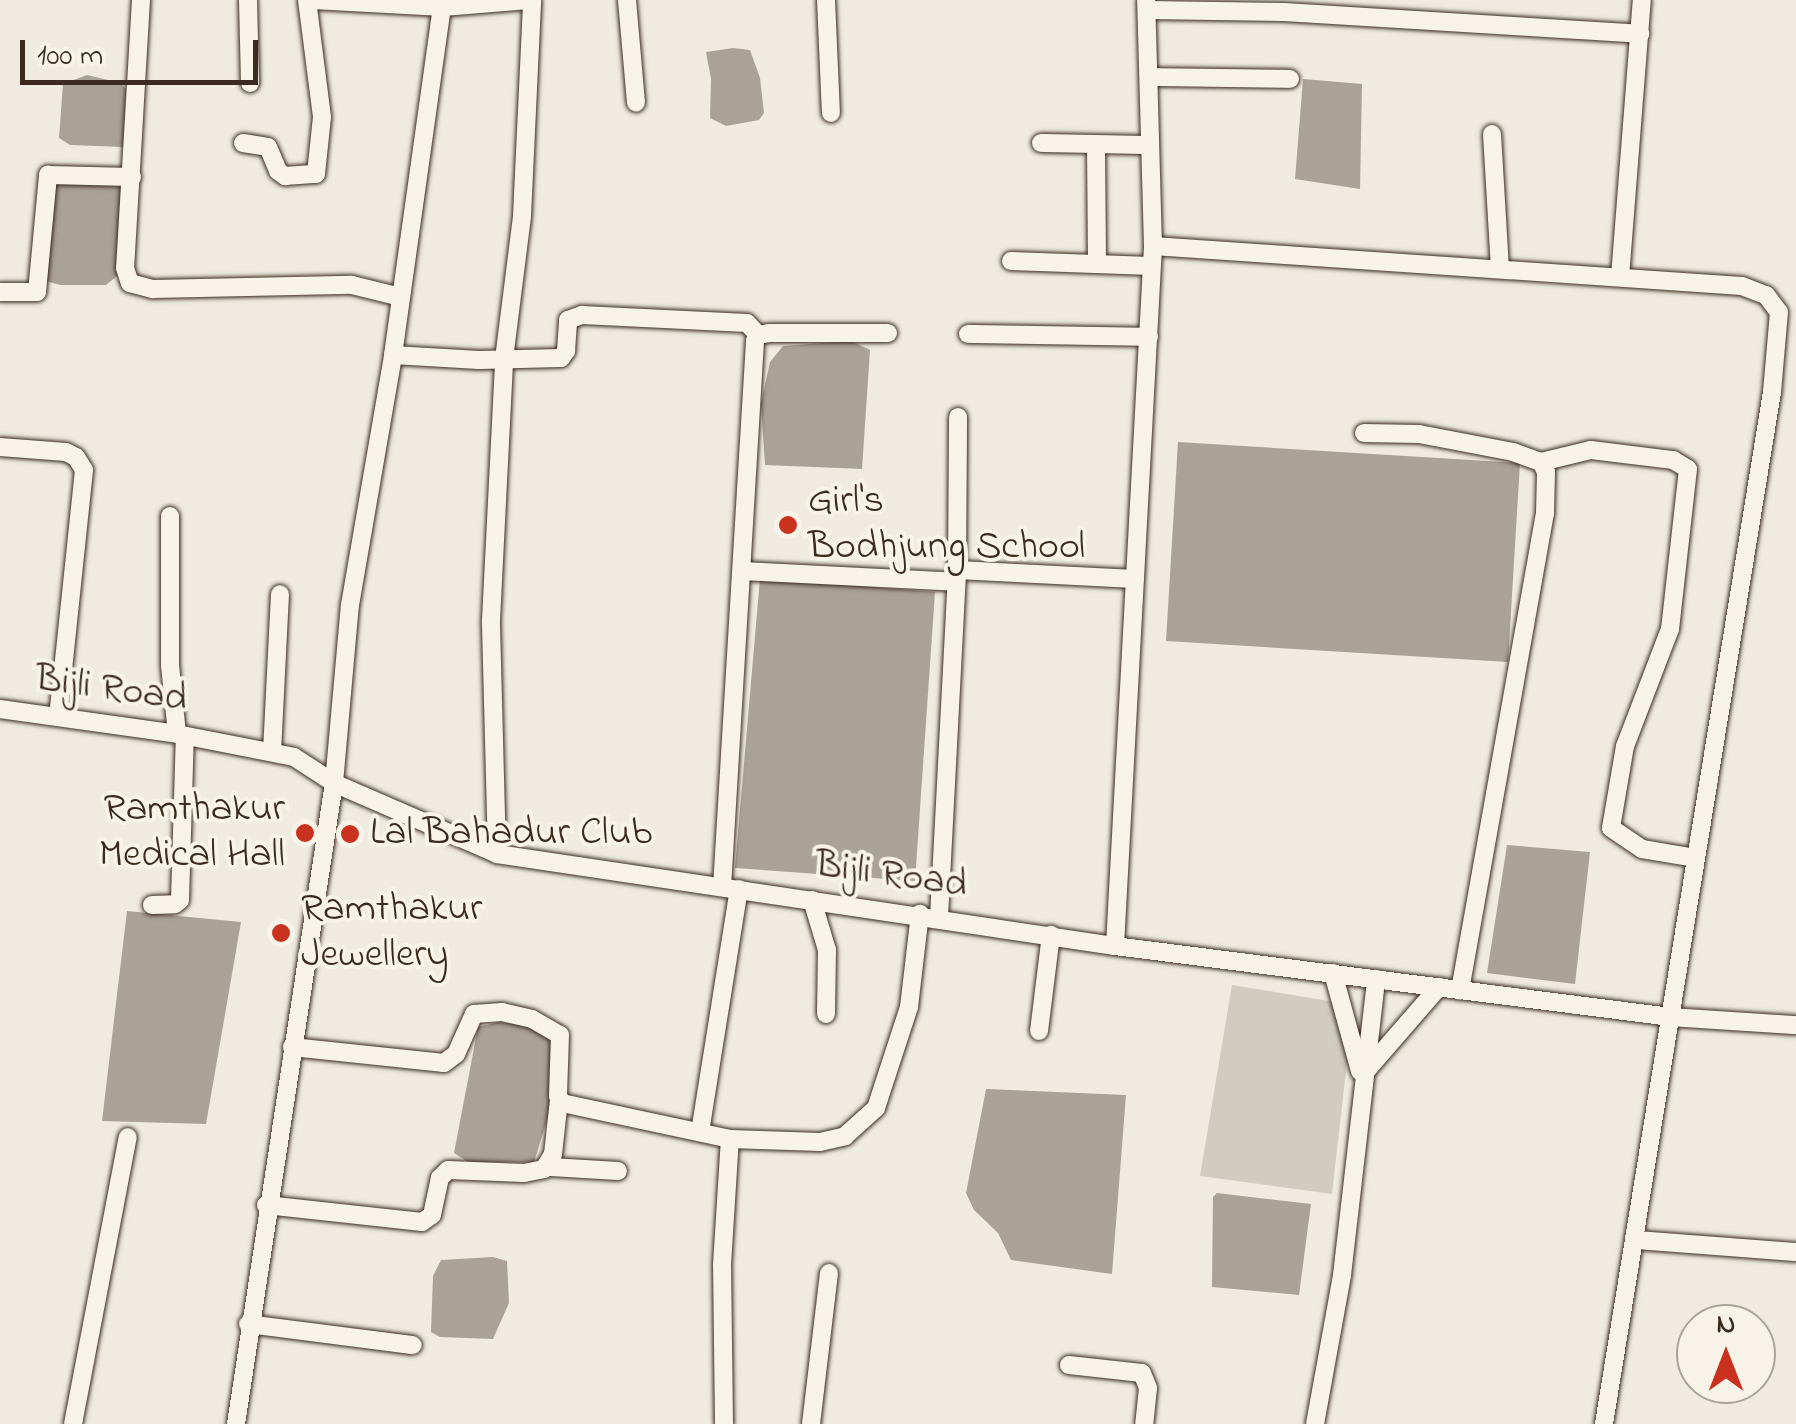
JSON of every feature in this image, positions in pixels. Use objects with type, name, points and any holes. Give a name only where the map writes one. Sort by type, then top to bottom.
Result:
[{"type":"street","points":[[140,0],[125,268],[134,286],[265,289],[352,285],[400,297]]},
{"type":"street","points":[[248,0],[250,83]]},
{"type":"street","points":[[244,143],[268,146],[278,170],[285,176],[316,174],[322,118],[310,0],[530,0],[522,216],[504,359],[491,620],[497,854]]},
{"type":"street","points":[[628,0],[636,103]]},
{"type":"street","points":[[826,0],[831,113]]},
{"type":"street","points":[[1620,277],[1642,0]]},
{"type":"street","points":[[236,1424],[266,1205],[334,782],[350,605],[393,355],[443,3]]},
{"type":"street","points":[[1115,946],[1153,246],[1146,5],[1285,6],[1640,34]]},
{"type":"street","points":[[1149,77],[1290,79]]},
{"type":"street","points":[[1492,134],[1500,269]]},
{"type":"street","points":[[1040,143],[1149,145]]},
{"type":"street","points":[[1096,145],[1096,263]]},
{"type":"street","points":[[0,292],[37,292],[48,175],[132,176]]},
{"type":"street","points":[[1153,246],[1742,286],[1774,302],[1789,326],[1696,858],[1604,1424]]},
{"type":"street","points":[[1011,261],[1152,266]]},
{"type":"street","points":[[393,355],[561,358],[566,351],[568,320],[582,315],[747,323],[758,335],[888,333]]},
{"type":"street","points":[[968,334],[1148,337]]},
{"type":"street","points":[[700,1132],[731,888],[742,570],[751,390],[758,335]]},
{"type":"street","points":[[559,1100],[730,1139],[820,1142],[845,1136],[862,1125],[876,1108],[892,1069],[930,916],[956,576],[958,417]]},
{"type":"street","points":[[1364,433],[1419,434],[1513,452],[1542,462],[1591,450],[1673,460],[1688,468],[1670,629],[1625,746],[1610,828],[1642,849],[1696,858]]},
{"type":"street","points":[[0,447],[66,452],[76,457],[84,470],[58,717]]},
{"type":"street","points":[[1460,990],[1549,493],[1542,462]]},
{"type":"street","points":[[152,905],[175,904],[180,900],[181,735],[170,665],[170,516]]},
{"type":"street","points":[[742,570],[1135,580]]},
{"type":"street","points":[[272,752],[280,594]]},
{"type":"street","name":"Bijli Road","points":[[0,709],[181,735],[294,757],[334,782],[497,854],[1115,946],[1670,1017],[1796,1024]]},
{"type":"street","points":[[812,900],[824,930],[829,966],[826,1014]]},
{"type":"street","points":[[1039,1031],[1051,935]]},
{"type":"street","points":[[1333,973],[1362,1076]]},
{"type":"street","points":[[1315,1424],[1342,1275],[1376,979]]},
{"type":"street","points":[[1362,1076],[1439,987]]},
{"type":"street","points":[[292,1047],[444,1063],[456,1054],[474,1014],[516,1015],[550,1026],[560,1034],[559,1100],[550,1164]]},
{"type":"street","points":[[74,1424],[128,1137]]},
{"type":"street","points":[[724,1424],[722,1264],[730,1139]]},
{"type":"street","points":[[266,1205],[422,1222],[432,1215],[440,1178],[448,1170],[535,1172],[550,1164]]},
{"type":"street","points":[[550,1164],[618,1171]]},
{"type":"street","points":[[1636,1240],[1796,1252]]},
{"type":"street","points":[[810,1424],[830,1273]]},
{"type":"street","points":[[248,1324],[414,1345]]},
{"type":"street","points":[[1069,1366],[1142,1373],[1148,1388],[1144,1424]]},
{"type":"shaded area","points":[[750,50],[760,78],[764,113],[759,120],[726,126],[710,118],[711,79],[706,52]]},
{"type":"shaded area","points":[[87,75],[121,83],[126,89],[123,147],[70,145],[59,138],[63,84]]},
{"type":"shaded area","points":[[1303,79],[1362,84],[1360,189],[1295,179]]},
{"type":"shaded area","points":[[56,181],[122,187],[129,191],[117,276],[106,285],[60,285],[46,281]]},
{"type":"shaded area","points":[[851,341],[870,350],[862,469],[765,465],[761,404],[770,362],[783,346]]},
{"type":"shaded area","points":[[1178,442],[1520,463],[1508,662],[1166,641]]},
{"type":"shaded area","points":[[760,578],[935,592],[915,881],[735,868]]},
{"type":"shaded area","points":[[1507,845],[1590,852],[1575,984],[1487,973]]},
{"type":"shaded area","points":[[127,911],[241,922],[206,1124],[102,1121]]},
{"type":"shaded area","points":[[1232,985],[1335,1002],[1350,1036],[1332,1194],[1200,1176]]},
{"type":"shaded area","points":[[499,1022],[541,1028],[552,1036],[552,1104],[534,1162],[468,1162],[454,1153],[478,1027]]},
{"type":"shaded area","points":[[986,1089],[1126,1095],[1112,1274],[1011,1260],[998,1233],[974,1210],[966,1193]]},
{"type":"shaded area","points":[[1217,1193],[1311,1204],[1299,1295],[1212,1287],[1213,1197]]},
{"type":"shaded area","points":[[493,1257],[507,1261],[509,1303],[493,1339],[440,1337],[431,1332],[433,1276],[441,1260]]},
{"type":"place","name":"Girl's Bodhjung School","points":[[788,525]]},
{"type":"place","name":"Ramthakur Medical Hall","points":[[305,833]]},
{"type":"place","name":"Lal Bahadur Club","points":[[350,834]]},
{"type":"place","name":"Ramthakur Jewellery","points":[[281,933]]}]
